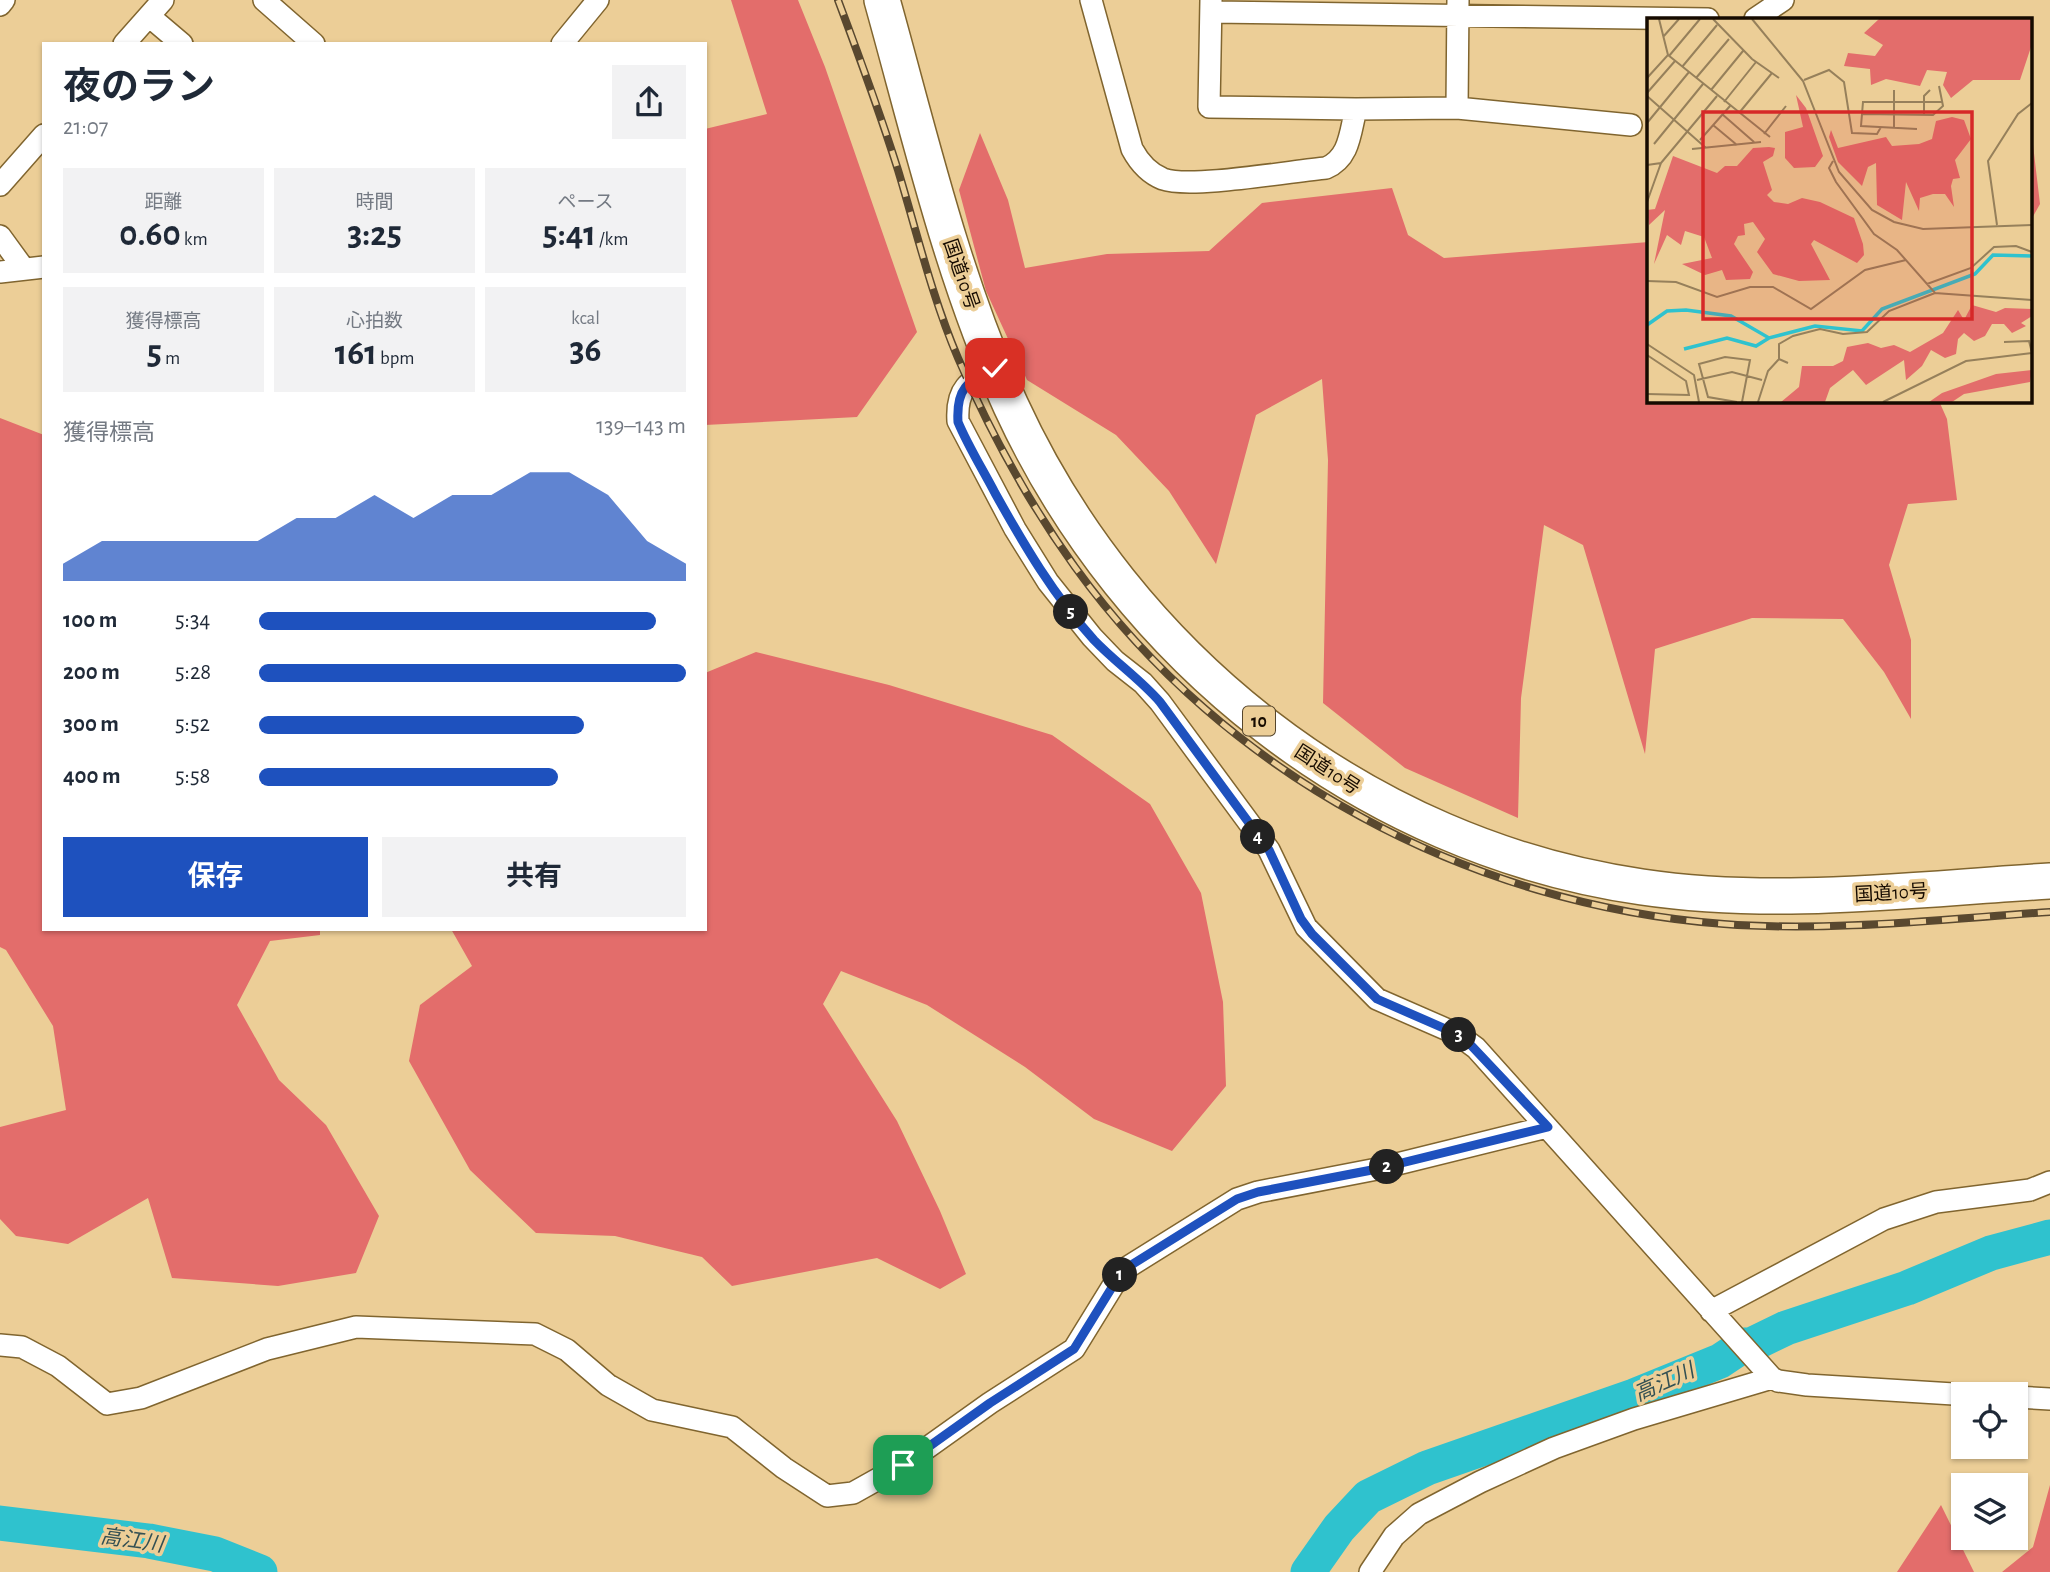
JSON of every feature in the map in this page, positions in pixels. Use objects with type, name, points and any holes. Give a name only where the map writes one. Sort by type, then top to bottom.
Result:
[{"type":"highway","name":"国道10号","points":[[882,0],[949,241],[995,368],[1023,432],[1070,513],[1108,568],[1145,614],[1207,676],[1285,741],[1342,779],[1419,821],[1486,848],[1580,876],[1643,888],[1725,895],[1847,895],[2050,881]]},
{"type":"street","points":[[0,5],[4,0]]},
{"type":"street","points":[[564,42],[597,0]]},
{"type":"street","points":[[1091,0],[1132,149],[1144,167],[1165,180],[1217,180],[1326,168],[1343,156],[1356,109]]},
{"type":"street","points":[[1684,0],[1684,18]]},
{"type":"street","points":[[1756,18],[1783,0]]},
{"type":"street","points":[[271,2],[312,42]]},
{"type":"street","points":[[1631,125],[1457,108],[1209,107],[1211,6],[1457,8],[1663,18]]},
{"type":"street","points":[[126,42],[156,8],[181,42]]},
{"type":"street","points":[[1457,8],[1457,108]]},
{"type":"street","points":[[0,185],[42,137]]},
{"type":"street","points":[[0,236],[34,268]]},
{"type":"street","points":[[0,272],[34,268]]},
{"type":"street","points":[[995,368],[969,381],[964,387],[958,404],[958,422],[1015,529],[1048,582],[1098,644],[1160,702],[1269,850],[1301,919],[1312,934],[1377,999],[1457,1034],[1467,1041],[1548,1127],[1772,1378],[1807,1385],[1951,1394]]},
{"type":"street","points":[[0,1345],[22,1347],[58,1366],[107,1404],[141,1398],[267,1349],[356,1327],[535,1334],[567,1350],[608,1385],[652,1410],[732,1427],[783,1468],[827,1496],[853,1493],[903,1465],[990,1403],[1074,1349],[1119,1276],[1128,1267],[1237,1199],[1258,1192],[1391,1166],[1548,1127]]},
{"type":"street","points":[[1711,1311],[1893,1216],[1936,1202],[2030,1189],[2050,1182]]},
{"type":"street","points":[[1370,1572],[1394,1536],[1419,1514],[1480,1482],[1554,1448],[1634,1419],[1772,1378]]},
{"type":"street","points":[[2028,1398],[2050,1399]]},
{"type":"shaded area","points":[[731,0],[798,0],[825,67],[917,332],[857,417],[707,425],[707,129],[767,114]]},
{"type":"shaded area","points":[[980,133],[1008,200],[1025,268],[1107,254],[1209,251],[1262,203],[1392,188],[1408,235],[1444,258],[1647,242],[1647,402],[1939,402],[1947,419],[1957,500],[1908,504],[1889,565],[1911,640],[1911,719],[1884,672],[1843,619],[1752,618],[1655,649],[1645,754],[1583,545],[1544,525],[1521,698],[1518,818],[1405,768],[1323,703],[1328,460],[1322,379],[1256,415],[1216,564],[1169,491],[1116,435],[1027,380],[986,291],[959,190]]},
{"type":"shaded area","points":[[2032,136],[2040,204],[2032,218]]},
{"type":"shaded area","points":[[0,418],[42,434],[42,931],[320,931],[320,935],[270,941],[237,1005],[279,1080],[326,1125],[379,1216],[356,1273],[278,1286],[172,1278],[148,1198],[68,1244],[16,1236],[0,1219],[0,1127],[66,1110],[53,1026],[6,950],[0,947]]},
{"type":"shaded area","points":[[756,652],[889,685],[1052,735],[1150,804],[1201,893],[1223,1002],[1226,1086],[1172,1151],[1094,1119],[1025,1067],[927,1005],[841,971],[823,1004],[897,1121],[940,1211],[966,1274],[940,1289],[877,1258],[732,1286],[702,1257],[615,1236],[536,1233],[470,1170],[409,1061],[420,1005],[472,966],[452,931],[707,931],[707,672]]},
{"type":"shaded area","points":[[2050,1485],[2050,1572],[2002,1572],[2033,1547]]},
{"type":"shaded area","points":[[1941,1505],[1951,1525],[1951,1550],[1963,1550],[1974,1572],[1897,1572]]},
{"type":"waterway","name":"高江川","points":[[1308,1572],[1339,1528],[1368,1497],[1427,1468],[1634,1396],[1720,1361],[1744,1345],[1751,1345],[1786,1328],[1907,1288],[1991,1253],[2050,1237]]},
{"type":"waterway","name":"高江川","points":[[0,1523],[149,1541],[215,1554],[260,1572]]},
{"type":"railway","points":[[838,0],[891,149],[949,335],[983,412],[1011,466],[1075,567],[1136,642],[1204,708],[1280,767],[1361,817],[1447,858],[1537,890],[1629,912],[1724,924],[1764,926],[1887,924],[2050,912]]},
{"type":"route","points":[[903,1465],[990,1403],[1074,1349],[1119,1276],[1128,1267],[1237,1199],[1258,1192],[1482,1145],[1548,1127],[1476,1048],[1457,1034],[1377,999],[1312,934],[1301,919],[1269,850],[1160,702],[1092,637],[1048,582],[1015,529],[958,422],[958,404],[964,387],[969,381],[995,368]]}]
